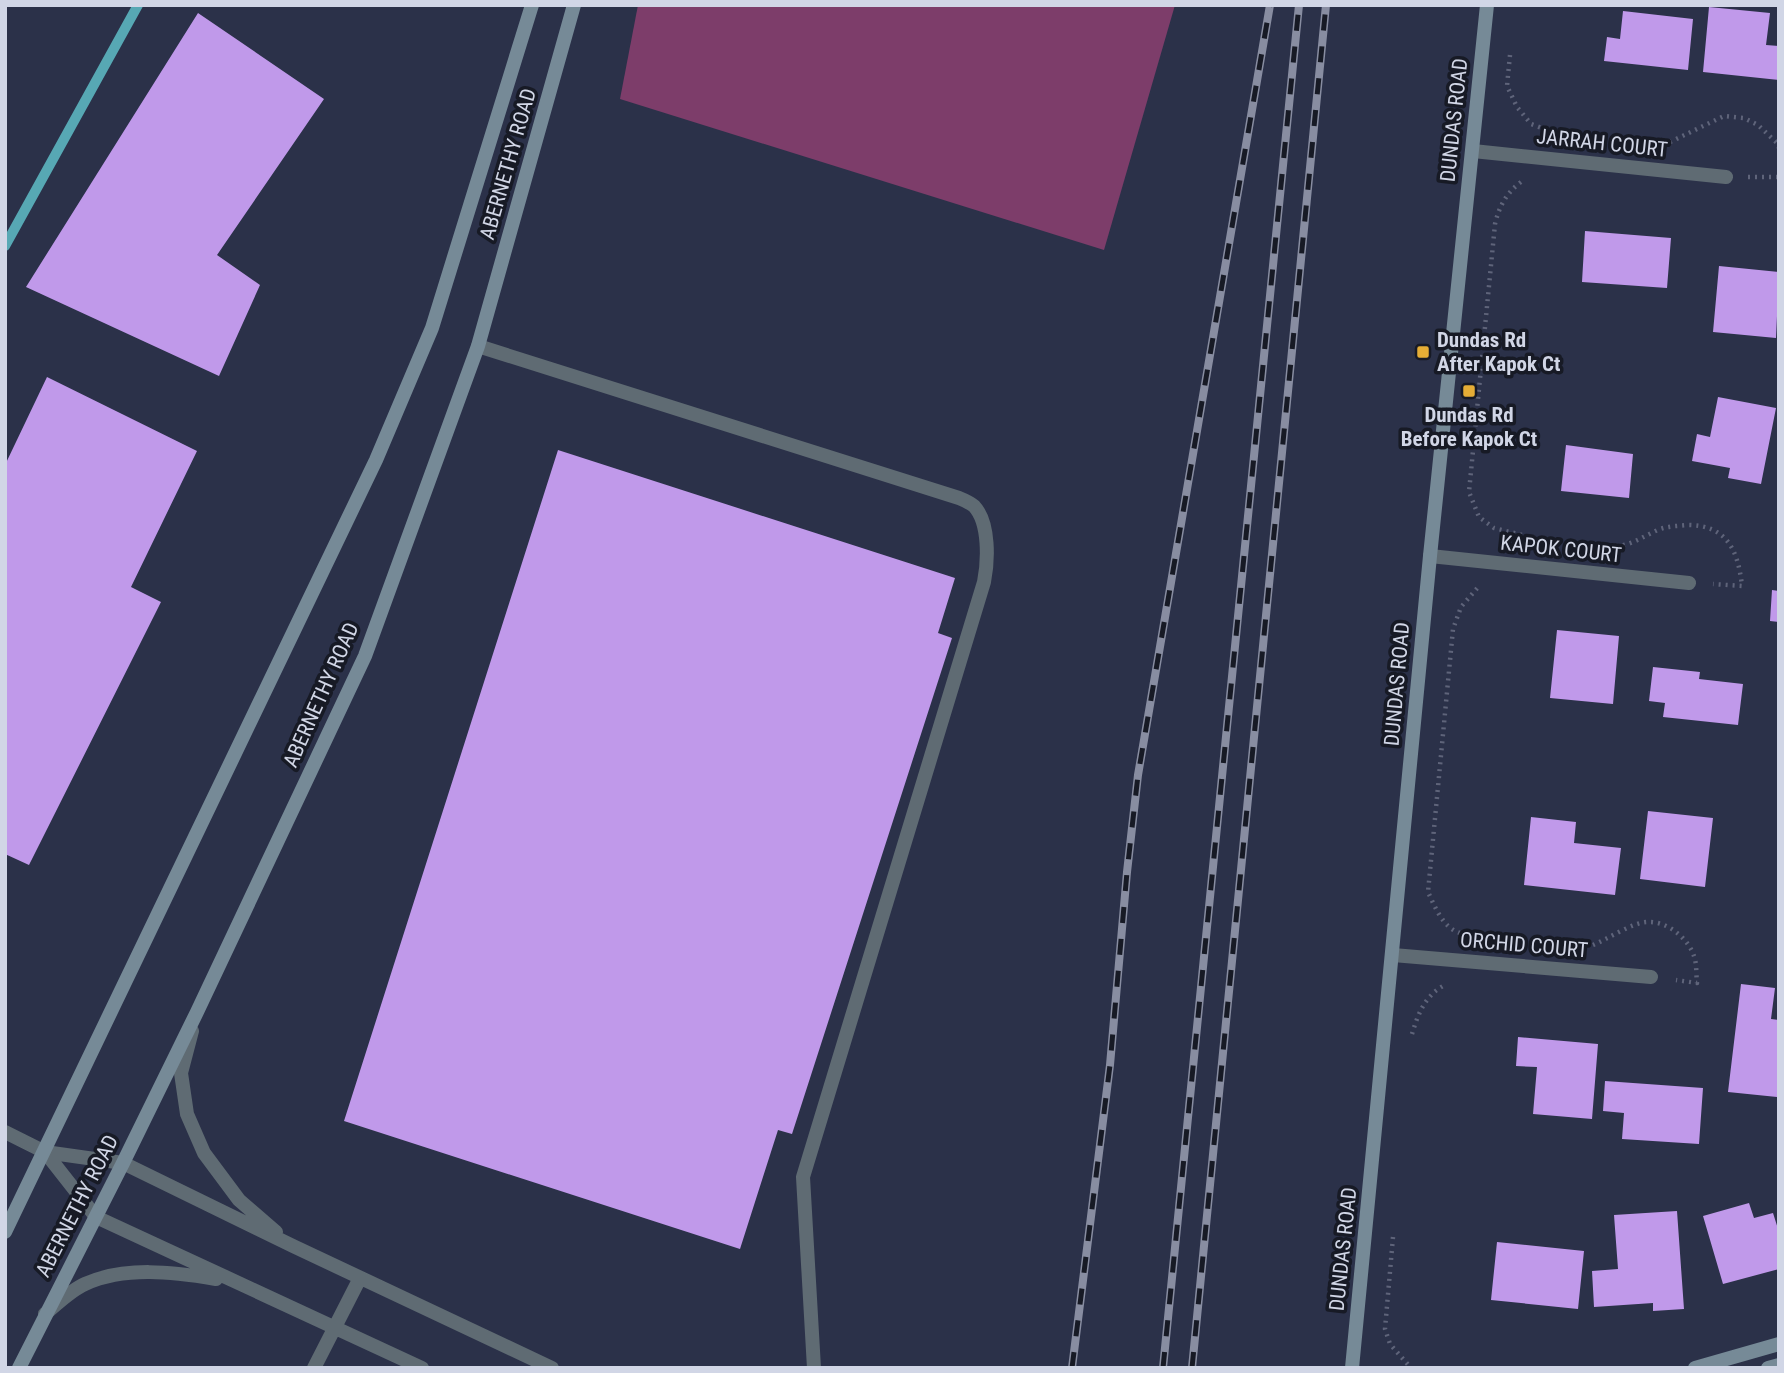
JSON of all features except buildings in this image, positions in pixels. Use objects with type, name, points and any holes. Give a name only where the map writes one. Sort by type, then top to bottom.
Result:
[{"type":"main road","name":"ABERNETHY ROAD","points":[[5,1232],[376,460],[432,328],[532,5]]},
{"type":"main road","name":"ABERNETHY ROAD","points":[[19,1368],[197,1012],[365,656],[478,346],[574,5]]},
{"type":"main road","name":"DUNDAS ROAD","points":[[1352,1368],[1430,556],[1487,5]]},
{"type":"main road","points":[[1695,1368],[1779,1344]]},
{"type":"main road","points":[[1768,1368],[1779,1365]]},
{"type":"street","name":"JARRAH COURT","points":[[1473,151],[1726,177]]},
{"type":"street","points":[[478,346],[960,498],[973,505],[981,517],[988,561],[984,582],[803,1177],[814,1368]]},
{"type":"street","name":"KAPOK COURT","points":[[1430,556],[1689,583]]},
{"type":"street","name":"ORCHID COURT","points":[[1393,955],[1651,977]]},
{"type":"street","points":[[197,1012],[181,1073],[187,1114],[204,1153],[239,1200],[293,1246]]},
{"type":"street","points":[[5,1132],[45,1152],[123,1163],[552,1368]]},
{"type":"street","points":[[45,1152],[96,1217],[422,1368]]},
{"type":"street","points":[[45,1314],[83,1284],[113,1275],[178,1273],[234,1282]]},
{"type":"street","points":[[314,1368],[360,1278]]},
{"type":"path","points":[[1511,46],[1507,86],[1517,107],[1531,124],[1558,134],[1552,175],[1519,183],[1508,193],[1499,209],[1495,224],[1469,492],[1479,517],[1494,528],[1547,541]]},
{"type":"path","points":[[1632,139],[1670,142],[1724,116],[1744,118],[1758,125],[1779,148]]},
{"type":"path","points":[[1608,546],[1620,547],[1661,529],[1677,526],[1703,525],[1722,533],[1740,565],[1742,586],[1689,583]]},
{"type":"path","points":[[1464,934],[1454,931],[1439,915],[1428,892],[1453,629],[1461,607],[1480,586],[1496,578],[1517,578],[1522,536]]},
{"type":"path","points":[[1584,949],[1648,922],[1670,927],[1684,939],[1695,956],[1696,983],[1651,977]]},
{"type":"path","points":[[1410,1039],[1421,1008],[1429,997],[1449,984]]},
{"type":"path","points":[[1393,1233],[1385,1329],[1390,1344],[1411,1368]]},
{"type":"shaded area","points":[[638,5],[1175,5],[1104,250],[620,99]]},
{"type":"waterway","points":[[5,246],[138,5]]},
{"type":"railway","points":[[1072,1368],[1110,1065],[1138,775],[1270,5]]},
{"type":"railway","points":[[1163,1368],[1299,5]]},
{"type":"railway","points":[[1192,1368],[1326,5]]},
{"type":"place","name":"Dundas Rd After Kapok Ct","points":[[1423,352]]},
{"type":"place","name":"Dundas Rd Before Kapok Ct","points":[[1469,391]]}]
